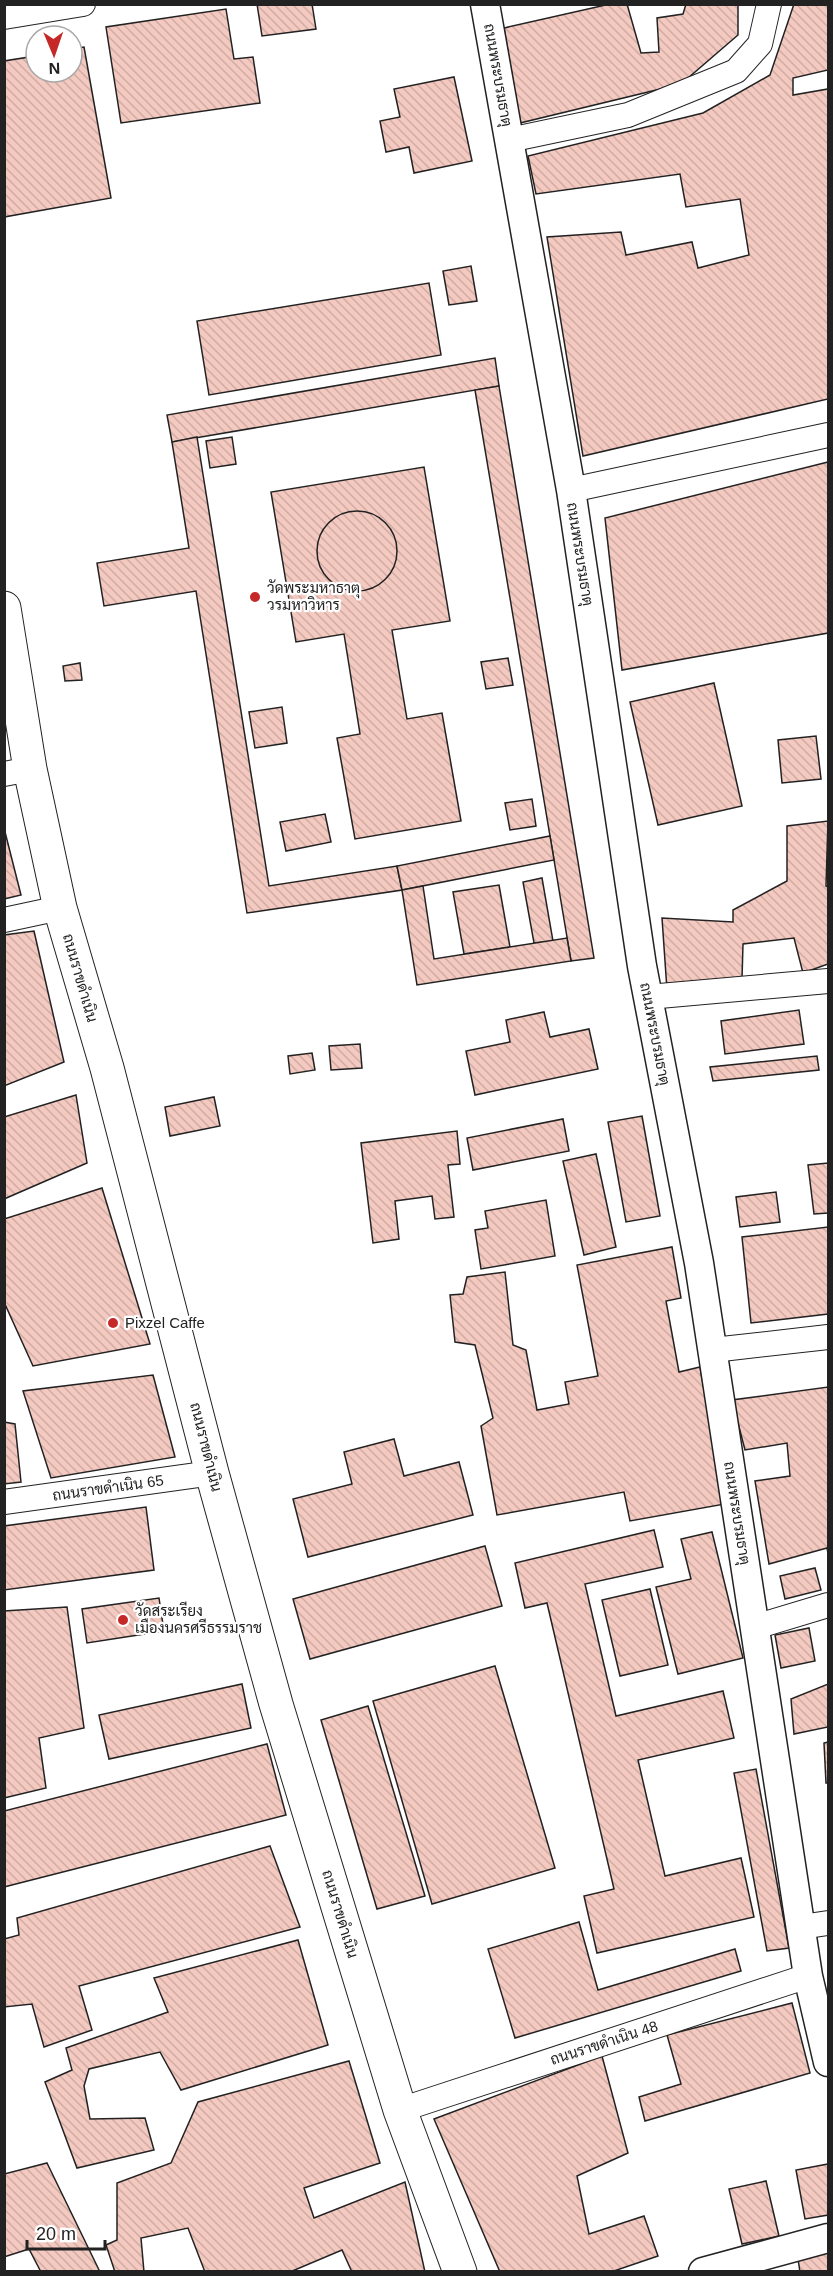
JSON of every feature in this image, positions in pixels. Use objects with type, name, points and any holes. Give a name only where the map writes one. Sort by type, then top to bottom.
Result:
[{"type":"main road","name":"ถนนราขดำเนิน","points":[[4,608],[17,771],[107,1068],[212,1473],[276,1704],[400,2110],[460,2271]]},
{"type":"street","points":[[4,17],[83,4]]},
{"type":"street","name":"ถนนพระบรมธาตุ","points":[[486,4],[571,490],[648,998],[699,1263],[755,1627],[815,1925],[808,1976],[828,2062]]},
{"type":"street","points":[[509,140],[627,115],[736,72],[760,44],[770,4]]},
{"type":"street","points":[[571,490],[828,435]]},
{"type":"street","points":[[4,920],[60,908]]},
{"type":"street","points":[[648,998],[828,981]]},
{"type":"street","points":[[712,1350],[828,1337]]},
{"type":"street","name":"ถนนราขดำเนิน 65","points":[[4,1502],[212,1473]]},
{"type":"street","points":[[755,1627],[828,1605]]},
{"type":"street","name":"ถนนราขดำเนิน 48","points":[[400,2110],[808,1976]]},
{"type":"street","points":[[703,2271],[828,2238]]},
{"type":"building","points":[[257,4],[312,4],[316,29],[262,36]]},
{"type":"building","points":[[610,4],[627,4],[641,53],[659,52],[657,18],[683,14],[686,4],[738,4],[738,35],[681,84],[520,123],[504,28]]},
{"type":"building","points":[[794,4],[828,4],[828,70],[793,78],[793,95],[828,89],[828,399],[583,456],[547,237],[621,232],[626,255],[692,242],[698,268],[749,255],[740,199],[686,207],[680,174],[536,194],[528,156],[703,113],[770,75]]},
{"type":"building","points":[[226,9],[234,59],[253,57],[260,103],[121,123],[106,27]]},
{"type":"building","points":[[84,47],[111,198],[4,217],[4,61],[24,58],[24,84],[84,84]]},
{"type":"building","points":[[454,77],[472,161],[414,173],[409,147],[386,152],[380,121],[400,117],[394,89]]},
{"type":"building","points":[[471,266],[477,301],[449,305],[443,271]]},
{"type":"building","points":[[429,283],[441,355],[209,395],[197,321]]},
{"type":"building","points":[[495,358],[499,386],[172,442],[167,415]]},
{"type":"building","points":[[499,386],[594,958],[571,961],[475,390]]},
{"type":"building","points":[[197,437],[269,886],[397,866],[402,890],[247,913],[196,591],[104,606],[97,563],[189,548],[172,442]]},
{"type":"building","points":[[232,437],[236,464],[210,468],[206,441]]},
{"type":"building","points":[[828,462],[828,633],[622,670],[605,518]]},
{"type":"building","points":[[424,467],[450,621],[392,630],[407,719],[442,713],[461,821],[355,839],[337,738],[360,734],[344,634],[296,642],[271,492]]},
{"type":"building","points":[[357,511],[372,514],[385,523],[394,536],[397,551],[394,566],[385,579],[372,588],[357,591],[342,588],[329,579],[320,566],[317,551],[320,536],[329,523],[342,514]]},
{"type":"building","points":[[508,658],[513,685],[486,689],[481,662]]},
{"type":"building","points":[[80,663],[82,680],[65,681],[63,666]]},
{"type":"building","points":[[714,683],[742,806],[658,825],[630,702]]},
{"type":"building","points":[[282,707],[287,743],[255,748],[249,712]]},
{"type":"building","points":[[816,736],[821,779],[782,783],[778,740]]},
{"type":"building","points":[[532,799],[536,826],[510,830],[505,803]]},
{"type":"building","points":[[325,814],[331,842],[286,851],[280,822]]},
{"type":"building","points":[[828,821],[826,886],[828,887],[828,964],[803,973],[794,938],[743,944],[742,979],[667,990],[662,918],[733,922],[733,910],[787,881],[787,826]]},
{"type":"building","points":[[4,828],[21,895],[4,899]]},
{"type":"building","points":[[550,836],[554,860],[402,890],[397,866]]},
{"type":"building","points":[[542,878],[553,941],[534,943],[523,882]]},
{"type":"building","points":[[499,885],[510,947],[464,954],[453,892]]},
{"type":"building","points":[[423,886],[434,959],[567,938],[571,961],[417,985],[402,890]]},
{"type":"building","points":[[34,931],[64,1062],[4,1086],[4,935]]},
{"type":"building","points":[[799,1010],[804,1044],[725,1054],[721,1021]]},
{"type":"building","points":[[544,1012],[550,1037],[589,1029],[598,1069],[475,1095],[466,1051],[510,1042],[506,1020]]},
{"type":"building","points":[[360,1044],[362,1068],[331,1070],[329,1046]]},
{"type":"building","points":[[312,1053],[315,1070],[290,1074],[288,1056]]},
{"type":"building","points":[[817,1056],[819,1070],[713,1081],[710,1067]]},
{"type":"building","points":[[76,1095],[87,1163],[4,1199],[4,1117]]},
{"type":"building","points":[[214,1097],[220,1126],[170,1136],[165,1107]]},
{"type":"building","points":[[642,1116],[660,1216],[626,1222],[608,1122]]},
{"type":"building","points":[[563,1119],[569,1151],[473,1170],[467,1138]]},
{"type":"building","points":[[457,1131],[460,1164],[448,1165],[454,1217],[435,1219],[432,1196],[395,1201],[399,1239],[373,1243],[361,1143]]},
{"type":"building","points":[[596,1154],[616,1247],[584,1255],[563,1161]]},
{"type":"building","points":[[828,1163],[828,1213],[814,1214],[808,1165]]},
{"type":"building","points":[[102,1188],[150,1344],[33,1366],[4,1302],[4,1219]]},
{"type":"building","points":[[776,1192],[780,1222],[740,1227],[736,1197]]},
{"type":"building","points":[[546,1200],[555,1256],[481,1269],[475,1230],[488,1228],[485,1211]]},
{"type":"building","points":[[828,1227],[828,1314],[751,1323],[742,1237]]},
{"type":"building","points":[[672,1247],[681,1298],[666,1301],[679,1372],[700,1367],[725,1504],[630,1521],[624,1492],[497,1515],[481,1426],[493,1418],[475,1345],[455,1342],[450,1295],[463,1294],[467,1277],[505,1272],[513,1345],[526,1350],[537,1410],[569,1404],[565,1382],[598,1376],[577,1265]]},
{"type":"building","points":[[153,1375],[175,1457],[51,1478],[23,1391]]},
{"type":"building","points":[[828,1387],[828,1553],[827,1548],[769,1564],[755,1481],[790,1476],[787,1443],[745,1450],[732,1400]]},
{"type":"building","points":[[4,1422],[15,1424],[21,1482],[4,1484]]},
{"type":"building","points":[[394,1439],[404,1476],[459,1462],[473,1515],[308,1557],[293,1499],[352,1484],[344,1452]]},
{"type":"building","points":[[146,1507],[154,1570],[4,1590],[4,1526]]},
{"type":"building","points":[[654,1530],[663,1567],[585,1584],[616,1716],[723,1691],[734,1738],[638,1760],[665,1876],[741,1858],[754,1917],[597,1953],[584,1896],[614,1889],[547,1603],[525,1608],[515,1563]]},
{"type":"building","points":[[712,1532],[743,1658],[678,1674],[656,1587],[691,1579],[681,1539]]},
{"type":"building","points":[[485,1546],[502,1606],[310,1659],[293,1599]]},
{"type":"building","points":[[815,1568],[821,1590],[785,1599],[780,1576]]},
{"type":"building","points":[[650,1589],[668,1665],[620,1676],[602,1600]]},
{"type":"building","name":"วัดสระเรียง เมืองนครศรีธรรมราช","points":[[159,1598],[164,1631],[87,1643],[82,1609]]},
{"type":"building","points":[[67,1607],[84,1728],[39,1738],[46,1788],[4,1798],[4,1611]]},
{"type":"building","points":[[809,1628],[815,1661],[781,1668],[775,1635]]},
{"type":"building","points":[[495,1666],[555,1868],[432,1904],[373,1701]]},
{"type":"building","points":[[242,1684],[251,1728],[109,1759],[99,1715]]},
{"type":"building","points":[[828,1684],[828,1727],[794,1734],[791,1699]]},
{"type":"building","points":[[368,1706],[425,1896],[377,1909],[321,1720]]},
{"type":"building","points":[[828,1742],[828,1783],[826,1783],[824,1743]]},
{"type":"building","points":[[267,1744],[286,1815],[4,1887],[4,1811]]},
{"type":"building","points":[[756,1769],[789,1948],[767,1951],[734,1773]]},
{"type":"building","points":[[270,1846],[300,1927],[79,1986],[92,2030],[44,2047],[32,2004],[4,2007],[4,1939],[19,1935],[17,1918]]},
{"type":"building","points":[[579,1922],[598,1990],[735,1949],[741,1971],[515,2038],[488,1949]]},
{"type":"building","points":[[298,1940],[328,2045],[181,2090],[160,2052],[89,2069],[84,2086],[90,2119],[145,2118],[154,2150],[77,2168],[45,2082],[72,2070],[66,2048],[168,2012],[154,1978]]},
{"type":"building","points":[[792,2003],[810,2073],[645,2121],[639,2097],[681,2084],[667,2035]]},
{"type":"building","points":[[602,2056],[628,2153],[577,2176],[589,2234],[644,2216],[658,2256],[611,2272],[500,2272],[434,2119]]},
{"type":"building","points":[[349,2061],[380,2163],[304,2188],[314,2218],[405,2182],[425,2272],[352,2272],[342,2250],[290,2272],[205,2272],[188,2228],[141,2238],[144,2272],[115,2272],[106,2245],[117,2240],[117,2183],[171,2163],[198,2102]]},
{"type":"building","points":[[47,2163],[100,2272],[41,2272],[29,2249],[4,2257],[4,2174]]},
{"type":"building","points":[[828,2164],[828,2215],[805,2219],[796,2170]]},
{"type":"building","points":[[766,2181],[779,2236],[742,2244],[729,2189]]},
{"type":"building","points":[[828,2249],[828,2272],[800,2272],[798,2259]]},
{"type":"place","name":"วัดพระมหาธาตุ วรมหาวิหาร","points":[[255,597]]},
{"type":"place","name":"Pixzel Caffe","points":[[113,1323]]},
{"type":"place","name":"วัดสระเรียง เมืองนครศรีธรรมราช","points":[[123,1620]]}]
